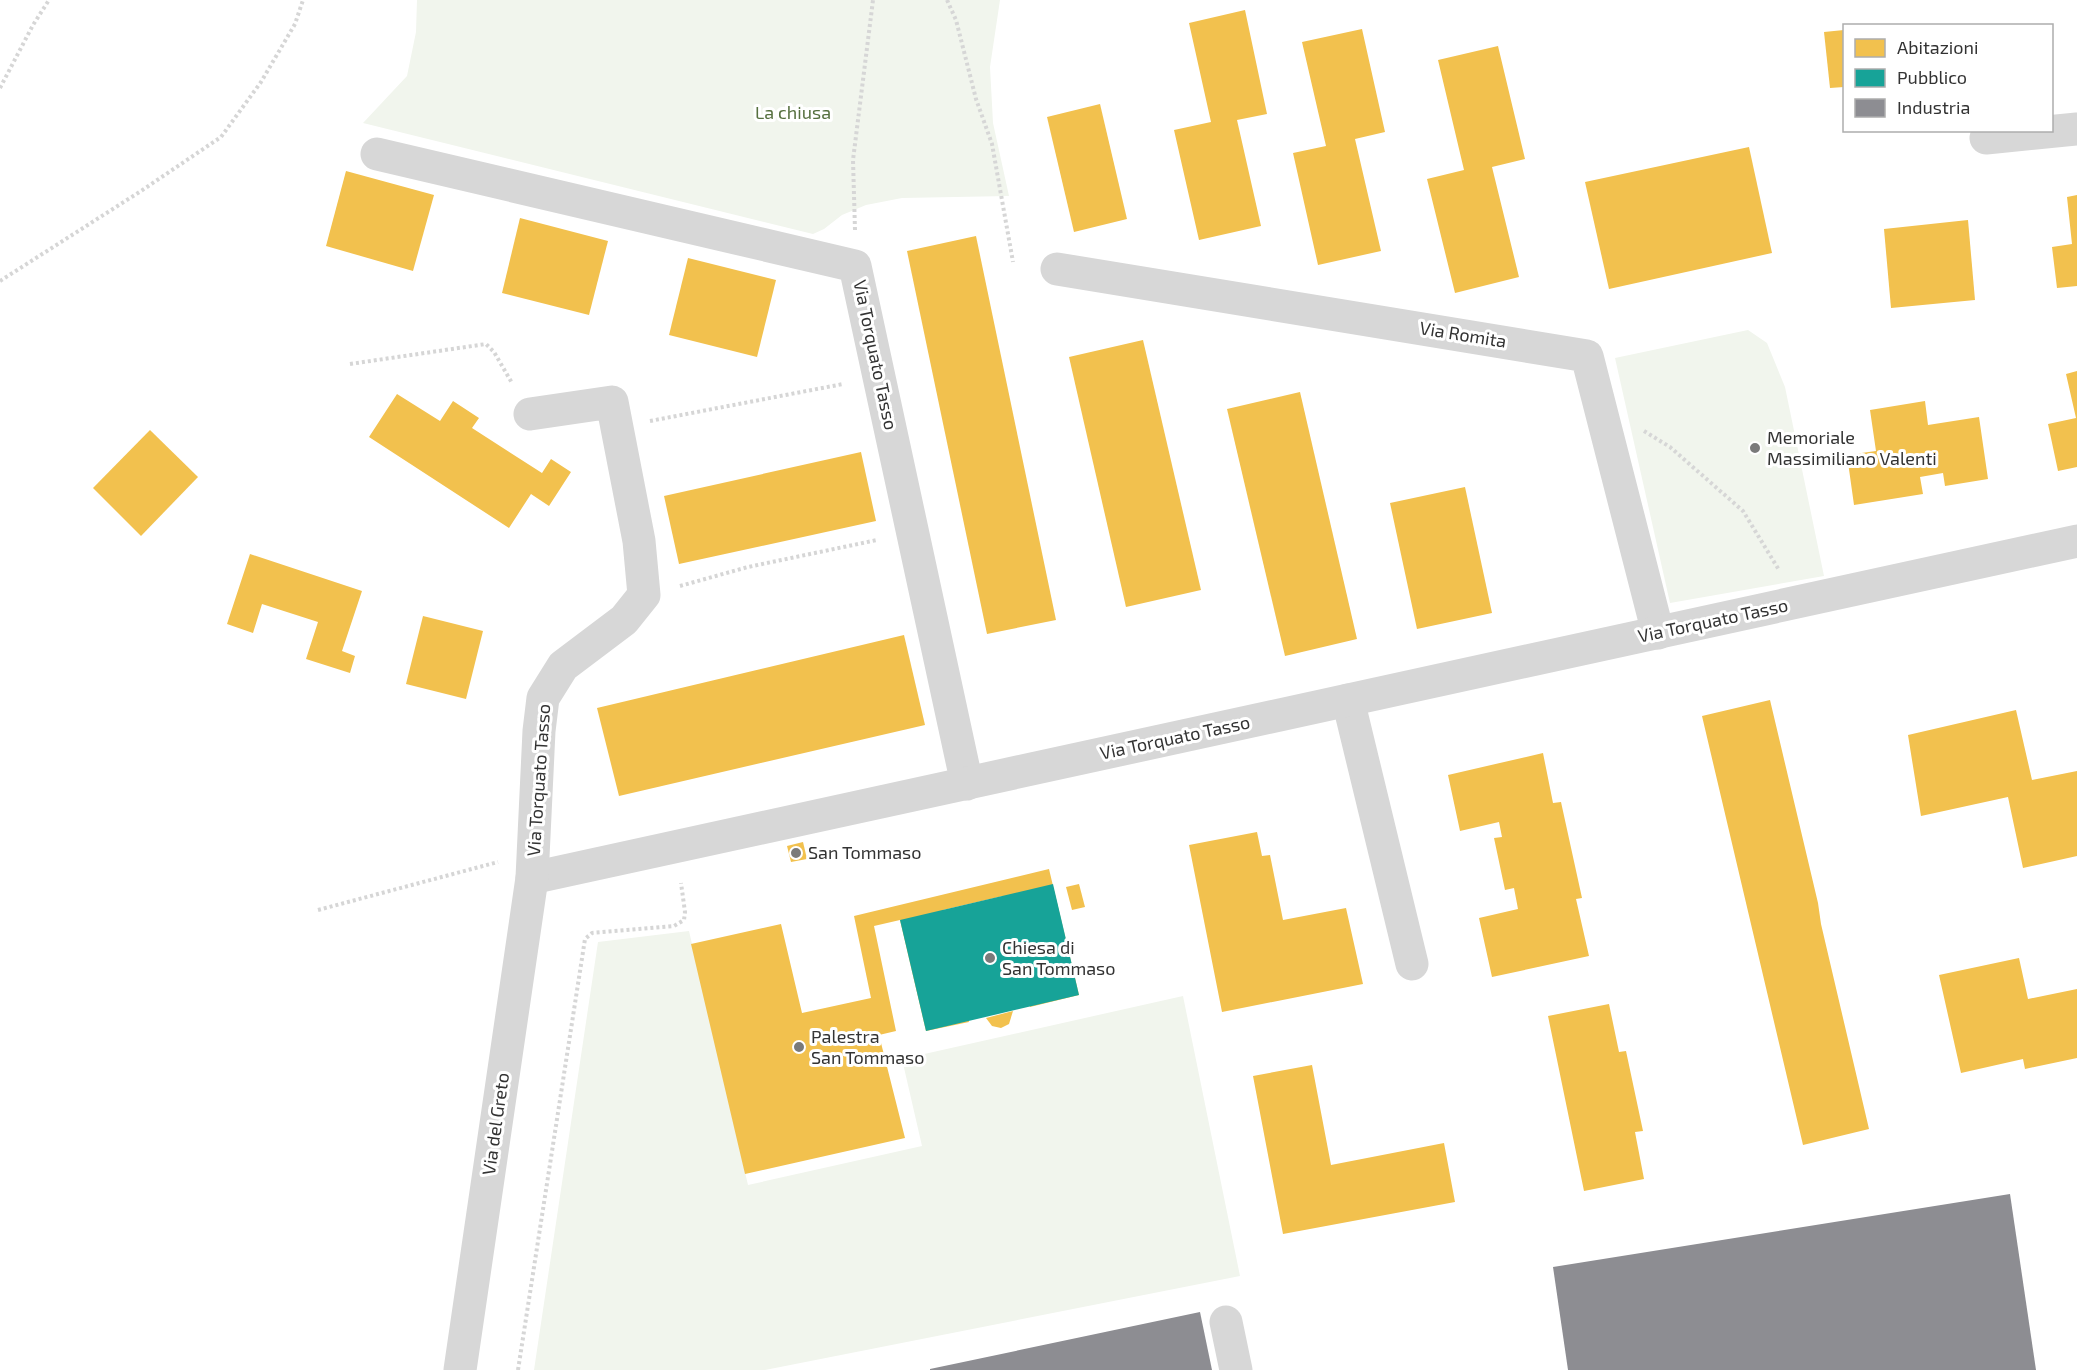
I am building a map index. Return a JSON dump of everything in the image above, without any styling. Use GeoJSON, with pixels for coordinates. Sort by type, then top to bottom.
{"type":"FeatureCollection","features":[{"type":"Feature","properties":{"kind":"street"},"geometry":{"type":"LineString","coordinates":[[2053,131],[2077,129]]}},
{"type":"Feature","properties":{"kind":"street"},"geometry":{"type":"LineString","coordinates":[[1986,138],[2047,132]]}},
{"type":"Feature","properties":{"kind":"street","name":"Via Torquato Tasso"},"geometry":{"type":"LineString","coordinates":[[377,154],[855,266],[967,784]]}},
{"type":"Feature","properties":{"kind":"street","name":"Via Romita"},"geometry":{"type":"LineString","coordinates":[[1057,269],[1587,356],[1658,633]]}},
{"type":"Feature","properties":{"kind":"street","name":"Via Torquato Tasso"},"geometry":{"type":"LineString","coordinates":[[530,414],[612,402],[639,541],[644,595],[624,620],[563,666],[543,698],[539,731],[533,865],[967,784],[2077,541]]}},
{"type":"Feature","properties":{"kind":"street"},"geometry":{"type":"LineString","coordinates":[[1348,700],[1413,964]]}},
{"type":"Feature","properties":{"kind":"street","name":"Via del Greto"},"geometry":{"type":"LineString","coordinates":[[460,1370],[533,865]]}},
{"type":"Feature","properties":{"kind":"street"},"geometry":{"type":"LineString","coordinates":[[1226,1322],[1236,1370]]}},
{"type":"Feature","properties":{"kind":"path"},"geometry":{"type":"LineString","coordinates":[[0,88],[33,25],[49,0]]}},
{"type":"Feature","properties":{"kind":"path"},"geometry":{"type":"LineString","coordinates":[[0,281],[141,191],[221,136],[261,82],[295,24],[303,0]]}},
{"type":"Feature","properties":{"kind":"path"},"geometry":{"type":"LineString","coordinates":[[855,266],[854,160],[873,0]]}},
{"type":"Feature","properties":{"kind":"path"},"geometry":{"type":"LineString","coordinates":[[947,0],[956,20],[976,99],[992,144],[1013,262]]}},
{"type":"Feature","properties":{"kind":"path"},"geometry":{"type":"LineString","coordinates":[[350,364],[486,344],[494,352],[530,414]]}},
{"type":"Feature","properties":{"kind":"path"},"geometry":{"type":"LineString","coordinates":[[617,428],[879,377]]}},
{"type":"Feature","properties":{"kind":"path"},"geometry":{"type":"LineString","coordinates":[[1599,404],[1670,447],[1743,511],[1797,602]]}},
{"type":"Feature","properties":{"kind":"path"},"geometry":{"type":"LineString","coordinates":[[678,586],[748,567],[913,533]]}},
{"type":"Feature","properties":{"kind":"path"},"geometry":{"type":"LineString","coordinates":[[318,910],[533,865]]}},
{"type":"Feature","properties":{"kind":"path"},"geometry":{"type":"LineString","coordinates":[[518,1370],[585,939],[592,933],[674,926],[684,920],[686,912],[680,879]]}},
{"type":"Feature","properties":{"kind":"green space","name":"La chiusa"},"geometry":{"type":"Polygon","coordinates":[[[417,0],[1000,0],[990,67],[993,123],[1009,196],[902,198],[866,205],[842,215],[824,229],[813,234],[363,123],[407,76],[416,32],[417,0]]]}},
{"type":"Feature","properties":{"kind":"green space"},"geometry":{"type":"Polygon","coordinates":[[[1748,330],[1767,343],[1785,387],[1824,576],[1670,603],[1615,358],[1748,330]]]}},
{"type":"Feature","properties":{"kind":"green space"},"geometry":{"type":"Polygon","coordinates":[[[689,931],[748,1185],[922,1146],[902,1059],[1183,996],[1240,1276],[765,1370],[534,1370],[598,942],[689,931]]]}},
{"type":"Feature","properties":{"kind":"building: Abitazioni"},"geometry":{"type":"Polygon","coordinates":[[[1245,10],[1267,114],[1237,120],[1261,226],[1199,240],[1174,130],[1211,122],[1189,23],[1245,10]]]}},
{"type":"Feature","properties":{"kind":"building: Abitazioni"},"geometry":{"type":"Polygon","coordinates":[[[1362,29],[1385,132],[1355,139],[1381,251],[1318,265],[1293,153],[1326,146],[1302,42],[1362,29]]]}},
{"type":"Feature","properties":{"kind":"building: Abitazioni"},"geometry":{"type":"Polygon","coordinates":[[[1843,30],[1843,87],[1830,88],[1824,32],[1843,30]]]}},
{"type":"Feature","properties":{"kind":"building: Abitazioni"},"geometry":{"type":"Polygon","coordinates":[[[1498,46],[1525,159],[1492,167],[1519,277],[1455,293],[1427,179],[1464,170],[1438,60],[1498,46]]]}},
{"type":"Feature","properties":{"kind":"building: Abitazioni"},"geometry":{"type":"Polygon","coordinates":[[[1100,104],[1127,219],[1074,232],[1047,117],[1100,104]]]}},
{"type":"Feature","properties":{"kind":"building: Abitazioni"},"geometry":{"type":"Polygon","coordinates":[[[1749,147],[1772,253],[1609,289],[1585,182],[1749,147]]]}},
{"type":"Feature","properties":{"kind":"building: Abitazioni"},"geometry":{"type":"Polygon","coordinates":[[[346,171],[434,195],[413,271],[326,246],[346,171]]]}},
{"type":"Feature","properties":{"kind":"building: Abitazioni"},"geometry":{"type":"Polygon","coordinates":[[[2077,195],[2077,286],[2057,288],[2052,247],[2072,244],[2067,197],[2077,195]]]}},
{"type":"Feature","properties":{"kind":"building: Abitazioni"},"geometry":{"type":"Polygon","coordinates":[[[520,218],[608,241],[589,315],[502,293],[520,218]]]}},
{"type":"Feature","properties":{"kind":"building: Abitazioni"},"geometry":{"type":"Polygon","coordinates":[[[1968,220],[1975,300],[1891,308],[1884,229],[1968,220]]]}},
{"type":"Feature","properties":{"kind":"building: Abitazioni"},"geometry":{"type":"Polygon","coordinates":[[[976,236],[1056,620],[987,634],[907,251],[976,236]]]}},
{"type":"Feature","properties":{"kind":"building: Abitazioni"},"geometry":{"type":"Polygon","coordinates":[[[688,258],[776,280],[757,357],[669,335],[688,258]]]}},
{"type":"Feature","properties":{"kind":"building: Abitazioni"},"geometry":{"type":"Polygon","coordinates":[[[1143,340],[1201,590],[1126,607],[1069,357],[1143,340]]]}},
{"type":"Feature","properties":{"kind":"building: Abitazioni"},"geometry":{"type":"Polygon","coordinates":[[[2077,371],[2077,467],[2058,471],[2048,424],[2076,418],[2066,374],[2077,371]]]}},
{"type":"Feature","properties":{"kind":"building: Abitazioni"},"geometry":{"type":"Polygon","coordinates":[[[1300,392],[1357,639],[1285,656],[1227,409],[1300,392]]]}},
{"type":"Feature","properties":{"kind":"building: Abitazioni"},"geometry":{"type":"Polygon","coordinates":[[[397,394],[440,421],[453,401],[479,418],[472,428],[542,473],[551,459],[571,472],[549,506],[531,494],[509,528],[369,437],[397,394]]]}},
{"type":"Feature","properties":{"kind":"building: Abitazioni"},"geometry":{"type":"Polygon","coordinates":[[[1925,401],[1928,425],[1979,417],[1988,479],[1945,486],[1943,473],[1920,477],[1923,494],[1854,505],[1847,455],[1876,451],[1870,410],[1925,401]]]}},
{"type":"Feature","properties":{"kind":"building: Abitazioni"},"geometry":{"type":"Polygon","coordinates":[[[150,430],[198,477],[141,536],[93,488],[150,430]]]}},
{"type":"Feature","properties":{"kind":"building: Abitazioni"},"geometry":{"type":"Polygon","coordinates":[[[861,452],[876,521],[679,564],[664,496],[861,452]]]}},
{"type":"Feature","properties":{"kind":"building: Abitazioni"},"geometry":{"type":"Polygon","coordinates":[[[1465,487],[1492,613],[1417,629],[1390,503],[1465,487]]]}},
{"type":"Feature","properties":{"kind":"building: Abitazioni"},"geometry":{"type":"Polygon","coordinates":[[[250,554],[362,591],[342,651],[355,656],[350,673],[306,659],[318,622],[262,604],[253,633],[227,624],[250,554]]]}},
{"type":"Feature","properties":{"kind":"building: Abitazioni"},"geometry":{"type":"Polygon","coordinates":[[[423,616],[483,631],[466,699],[406,684],[423,616]]]}},
{"type":"Feature","properties":{"kind":"building: Abitazioni"},"geometry":{"type":"Polygon","coordinates":[[[904,635],[925,725],[619,796],[597,708],[904,635]]]}},
{"type":"Feature","properties":{"kind":"building: Abitazioni"},"geometry":{"type":"Polygon","coordinates":[[[1770,700],[1869,1129],[1803,1145],[1702,716],[1770,700]]]}},
{"type":"Feature","properties":{"kind":"building: Abitazioni"},"geometry":{"type":"Polygon","coordinates":[[[2016,710],[2032,780],[2077,771],[2077,856],[2023,868],[2008,797],[1921,816],[1908,735],[2016,710]]]}},
{"type":"Feature","properties":{"kind":"building: Abitazioni"},"geometry":{"type":"Polygon","coordinates":[[[1543,753],[1553,803],[1561,802],[1582,898],[1576,899],[1589,956],[1492,977],[1479,918],[1518,909],[1514,888],[1505,890],[1494,838],[1502,837],[1499,822],[1460,831],[1448,775],[1543,753]]]}},
{"type":"Feature","properties":{"kind":"building: Abitazioni"},"geometry":{"type":"Polygon","coordinates":[[[1257,832],[1262,856],[1270,855],[1283,920],[1346,908],[1363,984],[1222,1012],[1189,845],[1257,832]]]}},
{"type":"Feature","properties":{"kind":"building: Abitazioni"},"geometry":{"type":"Polygon","coordinates":[[[803,842],[807,859],[791,862],[787,846],[803,842]]]}},
{"type":"Feature","properties":{"kind":"building: Abitazioni","name":"Palestra San Tommaso"},"geometry":{"type":"Polygon","coordinates":[[[1049,869],[1079,995],[1030,1007],[1003,896],[943,910],[969,1022],[926,1031],[900,920],[874,926],[896,1031],[879,1035],[905,1138],[745,1174],[691,944],[781,924],[802,1013],[871,998],[854,916],[1049,869]]]}},
{"type":"Feature","properties":{"kind":"building: Abitazioni"},"geometry":{"type":"Polygon","coordinates":[[[1079,884],[1085,907],[1072,910],[1066,887],[1079,884]]]}},
{"type":"Feature","properties":{"kind":"building: Abitazioni"},"geometry":{"type":"Polygon","coordinates":[[[2019,958],[2028,999],[2077,989],[2077,1058],[2025,1069],[2023,1059],[1961,1073],[1939,975],[2019,958]]]}},
{"type":"Feature","properties":{"kind":"building: Abitazioni"},"geometry":{"type":"Polygon","coordinates":[[[1609,1004],[1619,1052],[1626,1051],[1643,1131],[1635,1132],[1644,1179],[1584,1191],[1548,1016],[1609,1004]]]}},
{"type":"Feature","properties":{"kind":"building: Abitazioni"},"geometry":{"type":"Polygon","coordinates":[[[1013,1011],[1009,1024],[1001,1028],[992,1026],[986,1018],[1013,1011]]]}},
{"type":"Feature","properties":{"kind":"building: Abitazioni"},"geometry":{"type":"Polygon","coordinates":[[[1312,1065],[1331,1165],[1444,1143],[1455,1202],[1283,1234],[1253,1076],[1312,1065]]]}},
{"type":"Feature","properties":{"kind":"building: Pubblico","name":"Chiesa di San Tommaso"},"geometry":{"type":"Polygon","coordinates":[[[1053,884],[1079,995],[926,1031],[900,920],[1053,884]]]}},
{"type":"Feature","properties":{"kind":"building: Industria"},"geometry":{"type":"Polygon","coordinates":[[[2010,1194],[2036,1370],[1568,1370],[1553,1267],[2010,1194]]]}},
{"type":"Feature","properties":{"kind":"building: Industria"},"geometry":{"type":"Polygon","coordinates":[[[1200,1312],[1212,1370],[930,1370],[930,1369],[1200,1312]]]}},
{"type":"Feature","properties":{"kind":"place","name":"Memoriale Massimiliano Valenti"},"geometry":{"type":"Point","coordinates":[1755,448]}},
{"type":"Feature","properties":{"kind":"place","name":"San Tommaso"},"geometry":{"type":"Point","coordinates":[796,853]}},
{"type":"Feature","properties":{"kind":"place","name":"Chiesa di San Tommaso"},"geometry":{"type":"Point","coordinates":[990,958]}},
{"type":"Feature","properties":{"kind":"place","name":"Palestra San Tommaso"},"geometry":{"type":"Point","coordinates":[799,1047]}}]}
